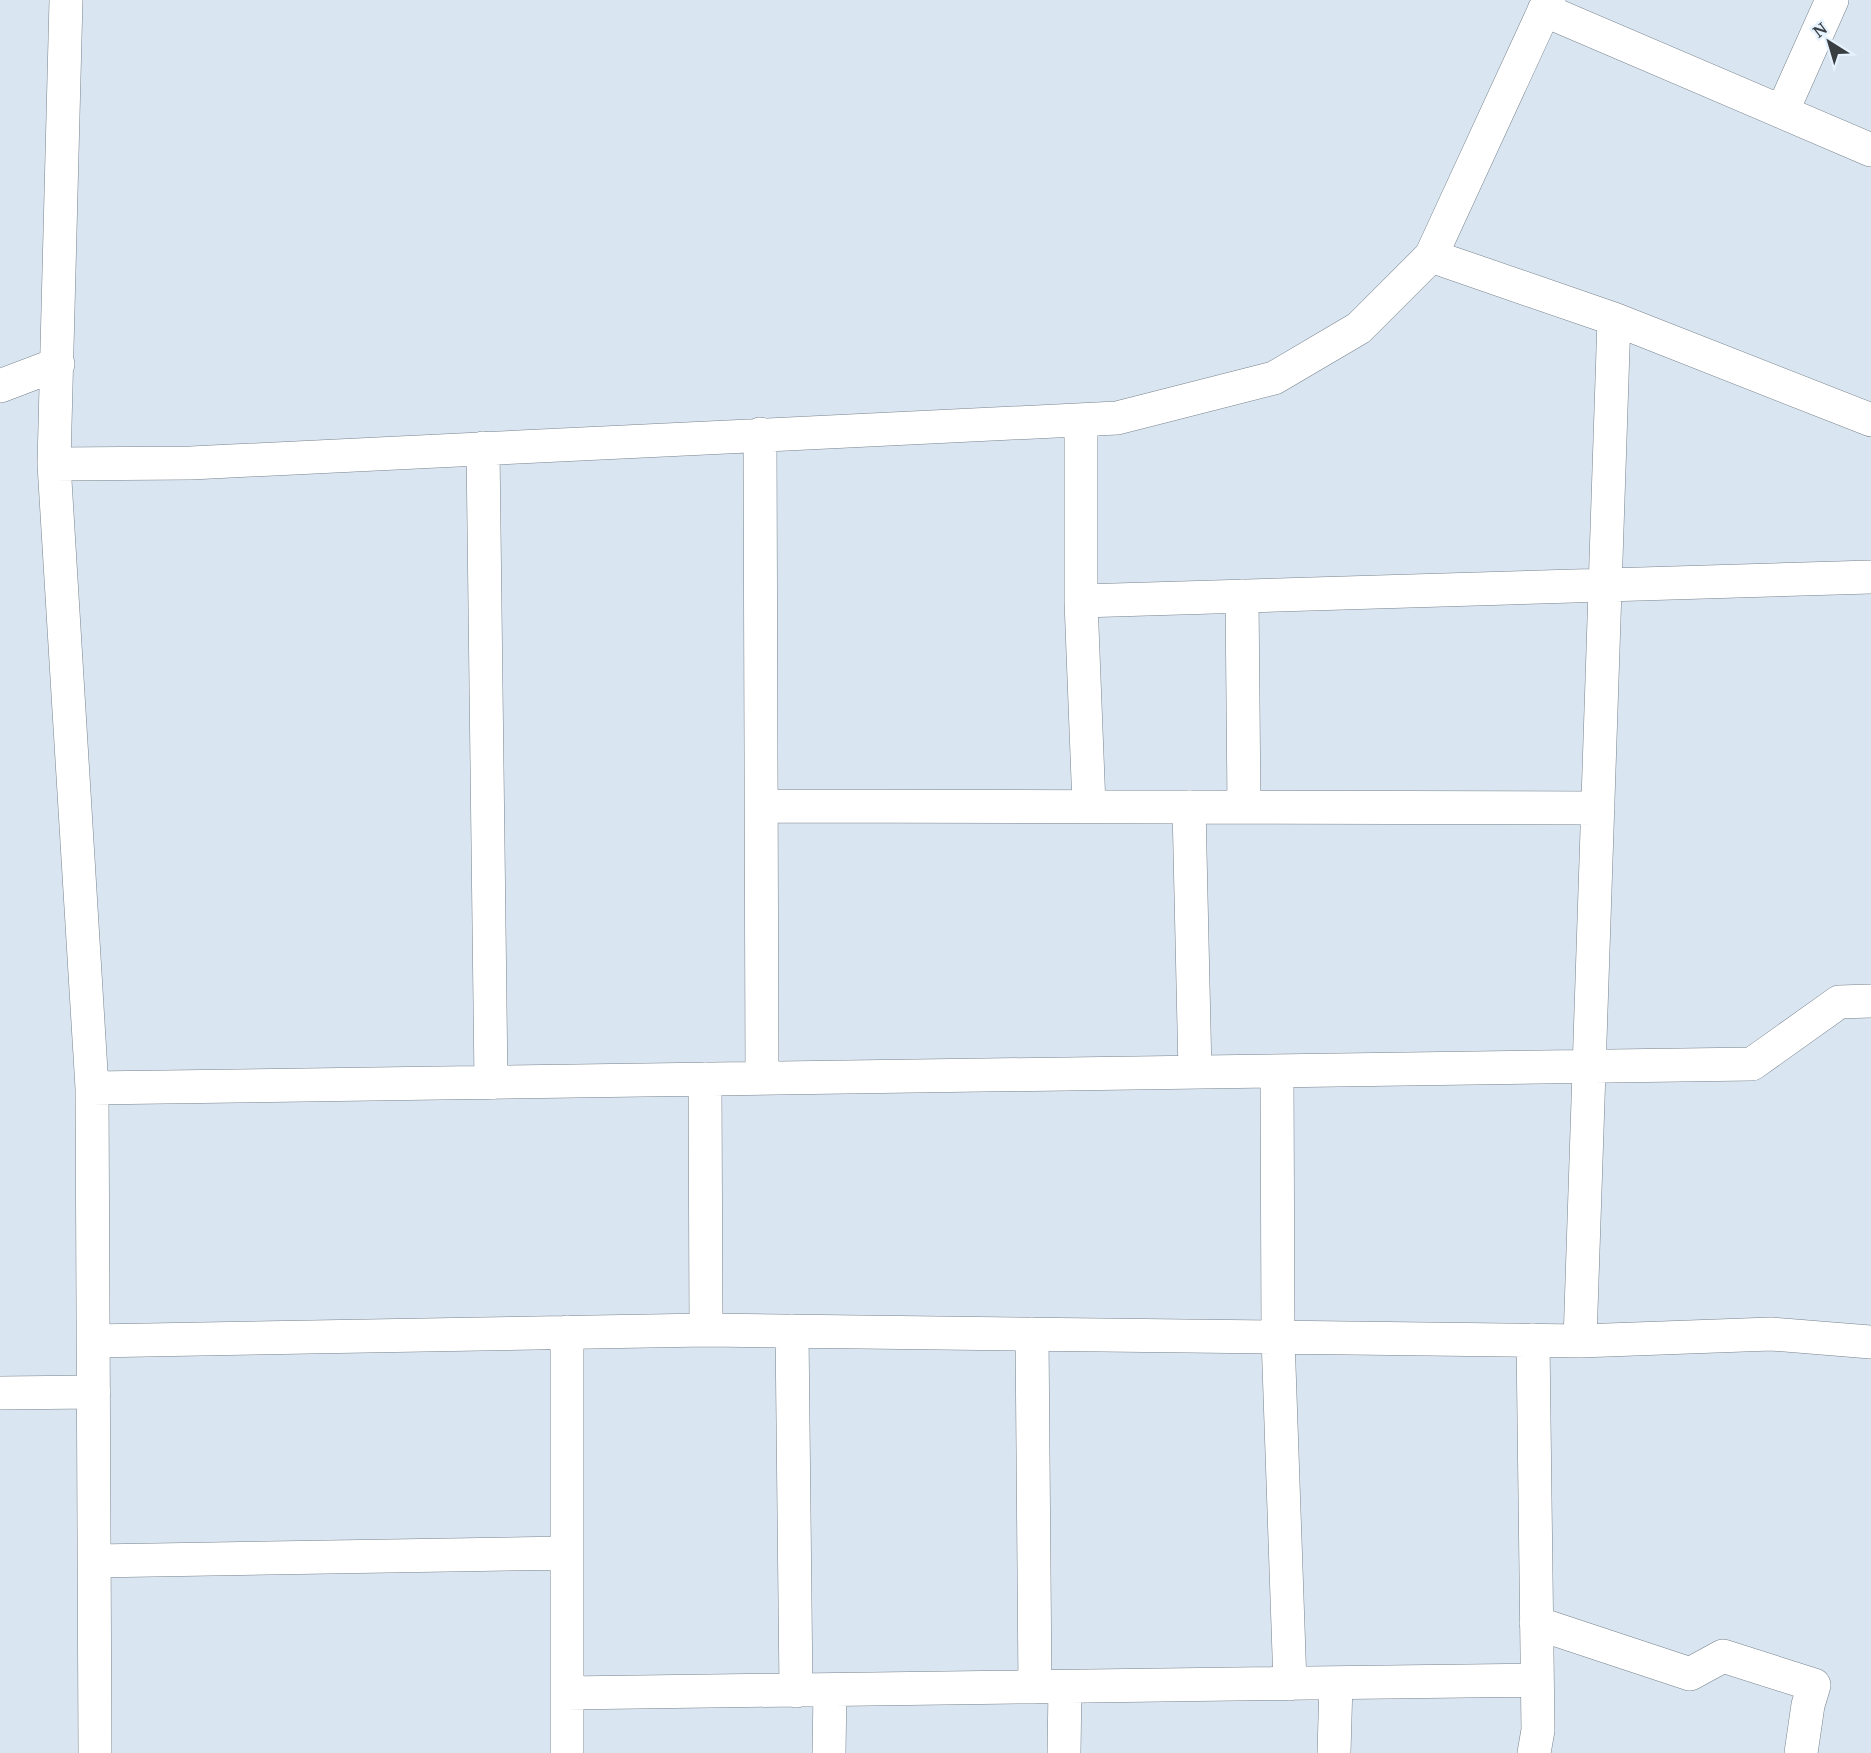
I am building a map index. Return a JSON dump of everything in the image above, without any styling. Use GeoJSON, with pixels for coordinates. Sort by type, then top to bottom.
{"type":"FeatureCollection","features":[{"type":"Feature","properties":{"kind":"street"},"geometry":{"type":"LineString","coordinates":[[66,0],[54,464],[92,1088],[95,1753]]}},
{"type":"Feature","properties":{"kind":"street"},"geometry":{"type":"LineString","coordinates":[[1782,112],[1832,0]]}},
{"type":"Feature","properties":{"kind":"street"},"geometry":{"type":"LineString","coordinates":[[54,464],[191,462],[1117,418],[1274,378],[1359,328],[1431,256],[1546,5],[1871,150]]}},
{"type":"Feature","properties":{"kind":"street"},"geometry":{"type":"LineString","coordinates":[[1431,256],[1868,410]]}},
{"type":"Feature","properties":{"kind":"street"},"geometry":{"type":"LineString","coordinates":[[1580,1341],[1614,319]]}},
{"type":"Feature","properties":{"kind":"street"},"geometry":{"type":"LineString","coordinates":[[0,386],[58,364]]}},
{"type":"Feature","properties":{"kind":"street"},"geometry":{"type":"LineString","coordinates":[[1081,420],[1081,601],[1089,806]]}},
{"type":"Feature","properties":{"kind":"street"},"geometry":{"type":"LineString","coordinates":[[760,434],[762,1078]]}},
{"type":"Feature","properties":{"kind":"street"},"geometry":{"type":"LineString","coordinates":[[483,448],[491,1083]]}},
{"type":"Feature","properties":{"kind":"street"},"geometry":{"type":"LineString","coordinates":[[1081,601],[1871,576]]}},
{"type":"Feature","properties":{"kind":"street"},"geometry":{"type":"LineString","coordinates":[[1242,596],[1244,807]]}},
{"type":"Feature","properties":{"kind":"street"},"geometry":{"type":"LineString","coordinates":[[762,806],[1598,808]]}},
{"type":"Feature","properties":{"kind":"street"},"geometry":{"type":"LineString","coordinates":[[1189,807],[1195,1072]]}},
{"type":"Feature","properties":{"kind":"street"},"geometry":{"type":"LineString","coordinates":[[92,1088],[1752,1064],[1839,1002],[1871,1001]]}},
{"type":"Feature","properties":{"kind":"street"},"geometry":{"type":"LineString","coordinates":[[1277,1071],[1278,1337],[1290,1684]]}},
{"type":"Feature","properties":{"kind":"street"},"geometry":{"type":"LineString","coordinates":[[705,1079],[706,1330]]}},
{"type":"Feature","properties":{"kind":"street"},"geometry":{"type":"LineString","coordinates":[[93,1341],[792,1330],[1580,1341],[1771,1334],[1871,1342]]}},
{"type":"Feature","properties":{"kind":"street"},"geometry":{"type":"LineString","coordinates":[[792,1330],[796,1690]]}},
{"type":"Feature","properties":{"kind":"street"},"geometry":{"type":"LineString","coordinates":[[567,1332],[567,1753]]}},
{"type":"Feature","properties":{"kind":"street"},"geometry":{"type":"LineString","coordinates":[[1032,1334],[1050,1687],[1064,1753]]}},
{"type":"Feature","properties":{"kind":"street"},"geometry":{"type":"LineString","coordinates":[[1533,1340],[1538,1680],[1538,1730],[1534,1753]]}},
{"type":"Feature","properties":{"kind":"street"},"geometry":{"type":"LineString","coordinates":[[0,1393],[93,1392]]}},
{"type":"Feature","properties":{"kind":"street"},"geometry":{"type":"LineString","coordinates":[[95,1561],[567,1553]]}},
{"type":"Feature","properties":{"kind":"street"},"geometry":{"type":"LineString","coordinates":[[1536,1623],[1690,1674],[1723,1656],[1814,1685],[1808,1705],[1801,1753]]}},
{"type":"Feature","properties":{"kind":"street"},"geometry":{"type":"LineString","coordinates":[[567,1693],[1538,1680]]}},
{"type":"Feature","properties":{"kind":"street"},"geometry":{"type":"LineString","coordinates":[[1334,1753],[1336,1683]]}},
{"type":"Feature","properties":{"kind":"street"},"geometry":{"type":"LineString","coordinates":[[829,1753],[830,1690]]}}]}
